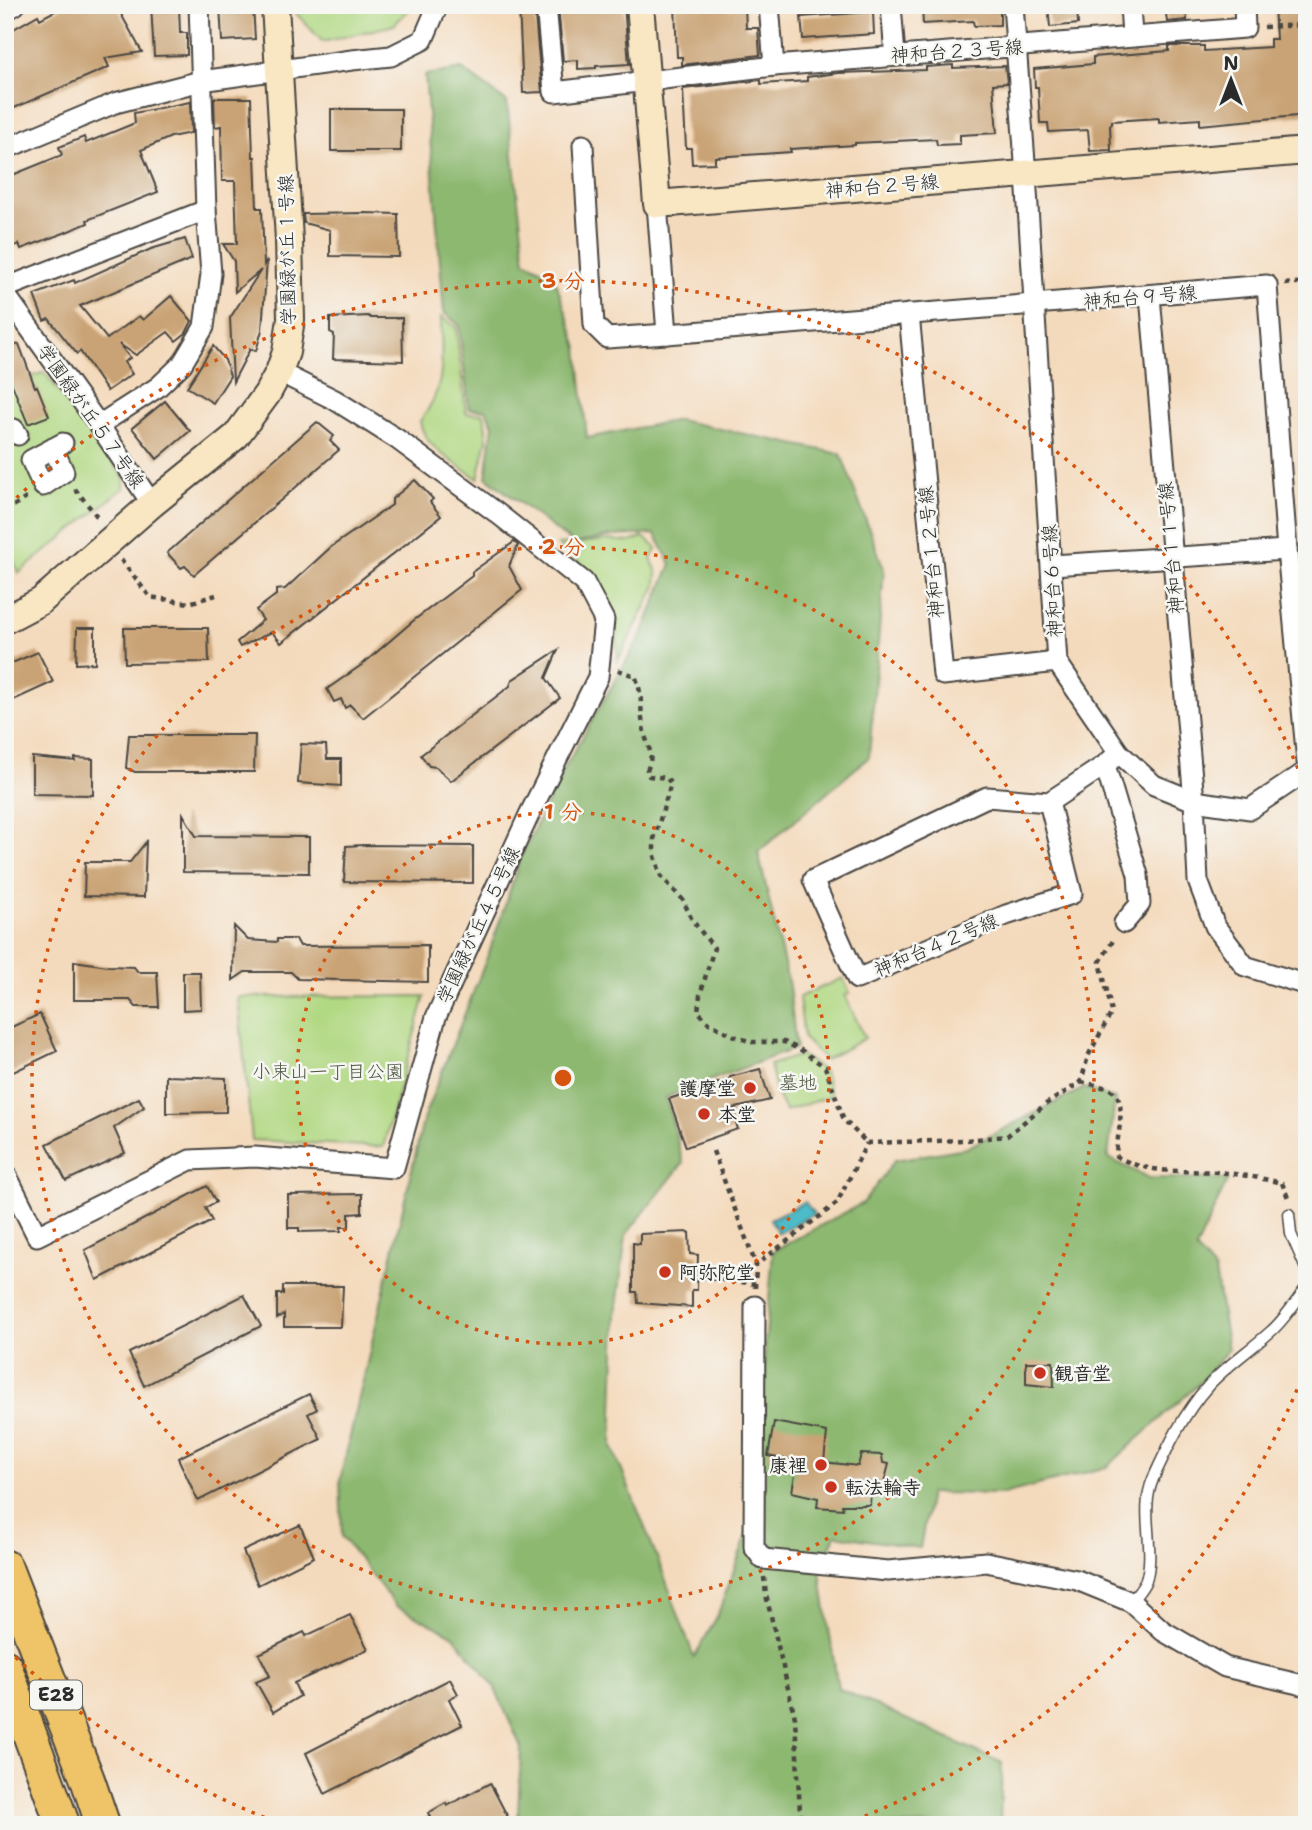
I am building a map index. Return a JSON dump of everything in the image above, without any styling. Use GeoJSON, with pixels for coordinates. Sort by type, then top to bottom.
{"type":"FeatureCollection","features":[{"type":"Feature","properties":{"kind":"highway","name":"E28"},"geometry":{"type":"LineString","coordinates":[[5,1567],[103,1825]]}},
{"type":"Feature","properties":{"kind":"highway","name":"E28"},"geometry":{"type":"LineString","coordinates":[[5,1667],[63,1825]]}},
{"type":"Feature","properties":{"kind":"street"},"geometry":{"type":"LineString","coordinates":[[5,11],[15,5]]}},
{"type":"Feature","properties":{"kind":"street"},"geometry":{"type":"LineString","coordinates":[[99,425],[158,387],[182,364],[204,327],[211,274],[206,210],[199,5]]}},
{"type":"Feature","properties":{"kind":"street","name":"学園緑が丘１号線"},"geometry":{"type":"LineString","coordinates":[[5,620],[41,601],[152,504],[236,436],[267,394],[279,372],[286,352],[291,319],[281,71],[275,5]]}},
{"type":"Feature","properties":{"kind":"street"},"geometry":{"type":"LineString","coordinates":[[5,149],[115,103],[201,81],[391,56],[424,40],[438,5]]}},
{"type":"Feature","properties":{"kind":"street","name":"神和台２３号線"},"geometry":{"type":"LineString","coordinates":[[546,5],[554,92],[774,66],[1245,28]]}},
{"type":"Feature","properties":{"kind":"street"},"geometry":{"type":"LineString","coordinates":[[640,5],[667,334]]}},
{"type":"Feature","properties":{"kind":"street"},"geometry":{"type":"LineString","coordinates":[[769,5],[774,66]]}},
{"type":"Feature","properties":{"kind":"street"},"geometry":{"type":"LineString","coordinates":[[891,5],[895,56]]}},
{"type":"Feature","properties":{"kind":"street","name":"神和台６号線"},"geometry":{"type":"LineString","coordinates":[[1013,5],[1057,662],[1112,759],[1154,785],[1194,801],[1250,809],[1307,771]]}},
{"type":"Feature","properties":{"kind":"street"},"geometry":{"type":"LineString","coordinates":[[1130,5],[1132,36]]}},
{"type":"Feature","properties":{"kind":"street"},"geometry":{"type":"LineString","coordinates":[[1244,5],[1245,28]]}},
{"type":"Feature","properties":{"kind":"street","name":"神和台９号線"},"geometry":{"type":"LineString","coordinates":[[583,145],[594,325],[607,338],[1034,306],[1267,285],[1287,550],[1307,762]]}},
{"type":"Feature","properties":{"kind":"street","name":"神和台２号線"},"geometry":{"type":"LineString","coordinates":[[657,204],[1307,151]]}},
{"type":"Feature","properties":{"kind":"street"},"geometry":{"type":"LineString","coordinates":[[5,288],[206,210]]}},
{"type":"Feature","properties":{"kind":"street","name":"学園緑が丘５７号線"},"geometry":{"type":"LineString","coordinates":[[5,294],[152,504]]}},
{"type":"Feature","properties":{"kind":"street","name":"神和台１１号線"},"geometry":{"type":"LineString","coordinates":[[1150,296],[1194,801],[1198,881],[1215,926],[1245,966],[1307,985]]}},
{"type":"Feature","properties":{"kind":"street","name":"神和台１２号線"},"geometry":{"type":"LineString","coordinates":[[909,314],[943,675],[1057,662]]}},
{"type":"Feature","properties":{"kind":"street","name":"学園緑が丘４５号線"},"geometry":{"type":"LineString","coordinates":[[5,1172],[37,1236],[190,1160],[256,1157],[394,1168],[436,1017],[523,827],[598,677],[604,620],[584,582],[397,439],[335,400],[279,372]]}},
{"type":"Feature","properties":{"kind":"street"},"geometry":{"type":"LineString","coordinates":[[58,445],[66,475],[39,489],[29,457],[58,445]]}},
{"type":"Feature","properties":{"kind":"street"},"geometry":{"type":"LineString","coordinates":[[1052,565],[1287,550]]}},
{"type":"Feature","properties":{"kind":"street"},"geometry":{"type":"LineString","coordinates":[[1049,802],[1112,759],[1138,875],[1140,904],[1124,923]]}},
{"type":"Feature","properties":{"kind":"street","name":"神和台４２号線"},"geometry":{"type":"LineString","coordinates":[[987,797],[1049,802],[1072,894],[1006,915],[857,979],[813,880],[987,797]]}},
{"type":"Feature","properties":{"kind":"street"},"geometry":{"type":"LineString","coordinates":[[755,1306],[754,1547],[762,1559],[888,1571],[986,1562],[1077,1580],[1131,1602],[1163,1631],[1225,1667],[1307,1686]]}},
{"type":"Feature","properties":{"kind":"lane"},"geometry":{"type":"LineString","coordinates":[[1289,1214],[1291,1234],[1307,1271]]}},
{"type":"Feature","properties":{"kind":"lane"},"geometry":{"type":"LineString","coordinates":[[1131,1602],[1145,1582],[1148,1568],[1147,1500],[1168,1447],[1187,1414],[1208,1386],[1271,1332],[1307,1287]]}},
{"type":"Feature","properties":{"kind":"path"},"geometry":{"type":"LineString","coordinates":[[1245,28],[1307,25]]}},
{"type":"Feature","properties":{"kind":"path"},"geometry":{"type":"LineString","coordinates":[[5,511],[39,489]]}},
{"type":"Feature","properties":{"kind":"path"},"geometry":{"type":"LineString","coordinates":[[107,543],[150,597],[189,603],[216,594]]}},
{"type":"Feature","properties":{"kind":"path"},"geometry":{"type":"LineString","coordinates":[[635,676],[641,689],[643,729],[650,746],[651,762],[647,770],[649,776],[667,778],[671,784],[656,829],[654,853],[661,876],[683,900],[692,920],[714,948],[699,995],[698,1012],[709,1023],[734,1036],[752,1042],[784,1042],[802,1050],[825,1067],[844,1120],[867,1143],[1007,1136],[1046,1104],[1081,1082],[1088,1056],[1112,1012],[1100,962],[1124,923]]}},
{"type":"Feature","properties":{"kind":"path"},"geometry":{"type":"LineString","coordinates":[[1081,1082],[1114,1092],[1120,1100],[1116,1156],[1129,1163],[1160,1171],[1241,1175],[1282,1184],[1289,1196],[1289,1214]]}},
{"type":"Feature","properties":{"kind":"path"},"geometry":{"type":"LineString","coordinates":[[755,1265],[837,1203],[867,1143]]}},
{"type":"Feature","properties":{"kind":"path"},"geometry":{"type":"LineString","coordinates":[[713,1151],[755,1265],[755,1306]]}},
{"type":"Feature","properties":{"kind":"path"},"geometry":{"type":"LineString","coordinates":[[701,1277],[755,1284]]}},
{"type":"Feature","properties":{"kind":"path"},"geometry":{"type":"LineString","coordinates":[[766,1595],[795,1718],[803,1825]]}},
{"type":"Feature","properties":{"kind":"green space"},"geometry":{"type":"Polygon","coordinates":[[[293,5],[413,5],[394,25],[323,42],[293,10],[293,5]]]}},
{"type":"Feature","properties":{"kind":"green space"},"geometry":{"type":"Polygon","coordinates":[[[462,69],[507,102],[525,261],[554,276],[578,348],[587,438],[678,420],[841,454],[884,569],[869,757],[758,852],[789,986],[796,1048],[666,1097],[683,1163],[626,1235],[616,1315],[612,1446],[694,1657],[716,1619],[750,1527],[773,1251],[863,1203],[895,1160],[966,1148],[1084,1088],[1115,1099],[1108,1158],[1149,1178],[1228,1179],[1196,1249],[1215,1271],[1228,1350],[1202,1381],[1107,1467],[1003,1494],[930,1493],[920,1548],[835,1535],[820,1571],[838,1688],[1002,1763],[1000,1825],[544,1825],[518,1814],[521,1747],[494,1686],[453,1635],[396,1606],[342,1537],[340,1480],[424,1117],[490,950],[521,857],[559,778],[643,632],[671,564],[655,534],[611,536],[574,544],[486,477],[493,425],[486,410],[469,409],[459,325],[444,313],[425,75],[462,69]]]}},
{"type":"Feature","properties":{"kind":"green space"},"geometry":{"type":"Polygon","coordinates":[[[441,317],[456,327],[466,413],[484,414],[487,439],[478,479],[435,448],[423,431],[420,421],[439,384],[442,359],[441,317]]]}},
{"type":"Feature","properties":{"kind":"green space"},"geometry":{"type":"Polygon","coordinates":[[[44,372],[124,478],[124,488],[19,573],[5,542],[5,388],[44,372]]]}},
{"type":"Feature","properties":{"kind":"green space"},"geometry":{"type":"Polygon","coordinates":[[[643,537],[657,548],[651,559],[657,572],[656,586],[618,660],[614,622],[605,594],[587,570],[558,545],[609,540],[630,542],[643,537]]]}},
{"type":"Feature","properties":{"kind":"green space"},"geometry":{"type":"Polygon","coordinates":[[[843,978],[850,993],[845,996],[865,1038],[825,1060],[804,1039],[799,997],[843,978]]]}},
{"type":"Feature","properties":{"kind":"green space","name":"小束山一丁目公園"},"geometry":{"type":"Polygon","coordinates":[[[425,996],[383,1147],[252,1140],[238,997],[425,996]]]}},
{"type":"Feature","properties":{"kind":"green space","name":"墓地"},"geometry":{"type":"Polygon","coordinates":[[[801,1055],[824,1071],[831,1096],[785,1111],[777,1094],[770,1065],[801,1055]]]}},
{"type":"Feature","properties":{"kind":"water"},"geometry":{"type":"Polygon","coordinates":[[[805,1202],[814,1214],[778,1233],[770,1219],[805,1202]]]}},
{"type":"Feature","properties":{"kind":"building"},"geometry":{"type":"Polygon","coordinates":[[[66,5],[116,5],[142,52],[105,58],[109,67],[5,112],[5,34],[38,15],[40,19],[66,5]]]}},
{"type":"Feature","properties":{"kind":"building"},"geometry":{"type":"Polygon","coordinates":[[[151,5],[179,5],[180,33],[187,33],[187,55],[154,56],[151,5]]]}},
{"type":"Feature","properties":{"kind":"building"},"geometry":{"type":"Polygon","coordinates":[[[220,5],[253,5],[255,39],[222,41],[220,5]]]}},
{"type":"Feature","properties":{"kind":"building"},"geometry":{"type":"Polygon","coordinates":[[[519,5],[534,5],[542,92],[523,93],[519,5]]]}},
{"type":"Feature","properties":{"kind":"building"},"geometry":{"type":"Polygon","coordinates":[[[558,5],[624,5],[629,64],[578,69],[578,60],[563,61],[558,5]]]}},
{"type":"Feature","properties":{"kind":"building"},"geometry":{"type":"Polygon","coordinates":[[[675,5],[745,5],[746,28],[758,28],[760,55],[682,65],[682,57],[677,57],[675,5]]]}},
{"type":"Feature","properties":{"kind":"building"},"geometry":{"type":"Polygon","coordinates":[[[1000,5],[1000,25],[974,26],[973,21],[923,24],[922,7],[1000,5]]]}},
{"type":"Feature","properties":{"kind":"building"},"geometry":{"type":"Polygon","coordinates":[[[1048,5],[1077,5],[1078,24],[1050,27],[1048,5]]]}},
{"type":"Feature","properties":{"kind":"building"},"geometry":{"type":"Polygon","coordinates":[[[1165,5],[1186,5],[1187,20],[1167,22],[1165,5]]]}},
{"type":"Feature","properties":{"kind":"building"},"geometry":{"type":"Polygon","coordinates":[[[1274,5],[1307,5],[1307,115],[1200,125],[1200,119],[1112,121],[1111,150],[1090,151],[1088,130],[1049,132],[1048,123],[1040,123],[1034,69],[1093,64],[1093,57],[1169,51],[1169,46],[1204,46],[1204,51],[1270,47],[1270,39],[1276,39],[1274,5]]]}},
{"type":"Feature","properties":{"kind":"building"},"geometry":{"type":"Polygon","coordinates":[[[873,12],[874,34],[803,39],[801,17],[873,12]]]}},
{"type":"Feature","properties":{"kind":"building"},"geometry":{"type":"Polygon","coordinates":[[[953,65],[953,68],[1005,66],[1007,83],[993,84],[997,133],[960,135],[960,144],[937,145],[936,139],[855,143],[790,149],[791,152],[715,157],[715,163],[692,164],[691,148],[686,148],[683,89],[761,80],[761,84],[807,81],[807,77],[839,73],[926,70],[926,67],[953,65]]]}},
{"type":"Feature","properties":{"kind":"building"},"geometry":{"type":"Polygon","coordinates":[[[214,98],[251,98],[253,157],[257,208],[262,208],[264,265],[267,260],[262,330],[256,351],[250,349],[233,382],[230,318],[261,270],[235,292],[234,261],[223,244],[237,244],[235,181],[222,181],[221,126],[215,127],[214,98]]]}},
{"type":"Feature","properties":{"kind":"building"},"geometry":{"type":"Polygon","coordinates":[[[190,102],[191,133],[171,137],[141,150],[158,192],[87,220],[88,223],[64,233],[21,249],[19,244],[5,250],[5,178],[62,155],[59,147],[84,137],[86,143],[135,123],[134,113],[190,102]]]}},
{"type":"Feature","properties":{"kind":"building"},"geometry":{"type":"Polygon","coordinates":[[[331,109],[401,109],[401,151],[331,151],[331,109]]]}},
{"type":"Feature","properties":{"kind":"building"},"geometry":{"type":"Polygon","coordinates":[[[303,214],[398,214],[399,257],[330,256],[330,230],[304,223],[303,214]]]}},
{"type":"Feature","properties":{"kind":"building"},"geometry":{"type":"Polygon","coordinates":[[[185,239],[192,259],[80,306],[107,339],[139,316],[143,320],[171,296],[192,321],[186,333],[176,341],[168,332],[136,355],[119,344],[130,358],[124,362],[132,374],[107,391],[80,351],[77,354],[49,319],[44,321],[34,295],[74,280],[75,283],[151,249],[185,239]]]}},
{"type":"Feature","properties":{"kind":"building"},"geometry":{"type":"Polygon","coordinates":[[[330,318],[402,318],[403,361],[333,359],[334,334],[330,332],[330,318]]]}},
{"type":"Feature","properties":{"kind":"building"},"geometry":{"type":"Polygon","coordinates":[[[19,344],[49,416],[28,424],[5,367],[5,349],[19,344]]]}},
{"type":"Feature","properties":{"kind":"building"},"geometry":{"type":"Polygon","coordinates":[[[213,346],[225,360],[230,376],[213,403],[187,387],[213,346]]]}},
{"type":"Feature","properties":{"kind":"building"},"geometry":{"type":"Polygon","coordinates":[[[165,401],[190,431],[157,459],[132,428],[165,401]]]}},
{"type":"Feature","properties":{"kind":"building"},"geometry":{"type":"Polygon","coordinates":[[[317,422],[334,436],[330,441],[339,450],[194,575],[185,566],[181,568],[167,553],[317,422]]]}},
{"type":"Feature","properties":{"kind":"building"},"geometry":{"type":"Polygon","coordinates":[[[415,480],[433,499],[430,502],[441,516],[281,643],[272,632],[240,647],[237,642],[263,620],[256,610],[276,595],[276,590],[285,589],[331,547],[392,505],[392,499],[415,480]]]}},
{"type":"Feature","properties":{"kind":"building"},"geometry":{"type":"Polygon","coordinates":[[[514,542],[518,545],[509,566],[522,590],[363,718],[350,705],[345,708],[341,699],[334,702],[327,689],[363,664],[472,576],[472,572],[514,542]]]}},
{"type":"Feature","properties":{"kind":"building"},"geometry":{"type":"Polygon","coordinates":[[[77,628],[95,628],[95,663],[76,664],[77,628]]]}},
{"type":"Feature","properties":{"kind":"building"},"geometry":{"type":"Polygon","coordinates":[[[124,628],[208,628],[209,662],[125,663],[124,628]]]}},
{"type":"Feature","properties":{"kind":"building"},"geometry":{"type":"Polygon","coordinates":[[[558,650],[546,678],[560,698],[451,781],[436,767],[429,766],[421,755],[510,686],[512,680],[558,650]]]}},
{"type":"Feature","properties":{"kind":"building"},"geometry":{"type":"Polygon","coordinates":[[[38,652],[53,682],[5,704],[5,666],[38,652]]]}},
{"type":"Feature","properties":{"kind":"building"},"geometry":{"type":"Polygon","coordinates":[[[129,735],[255,735],[254,772],[135,772],[126,768],[129,735]]]}},
{"type":"Feature","properties":{"kind":"building"},"geometry":{"type":"Polygon","coordinates":[[[301,744],[326,745],[327,759],[341,759],[341,786],[298,783],[301,744]]]}},
{"type":"Feature","properties":{"kind":"building"},"geometry":{"type":"Polygon","coordinates":[[[32,757],[75,761],[75,758],[93,759],[93,795],[32,794],[32,757]]]}},
{"type":"Feature","properties":{"kind":"building"},"geometry":{"type":"Polygon","coordinates":[[[183,814],[196,836],[309,837],[309,873],[183,872],[183,814]]]}},
{"type":"Feature","properties":{"kind":"building"},"geometry":{"type":"Polygon","coordinates":[[[146,842],[144,897],[84,896],[85,862],[130,862],[146,842]]]}},
{"type":"Feature","properties":{"kind":"building"},"geometry":{"type":"Polygon","coordinates":[[[346,846],[473,846],[473,883],[344,882],[346,846]]]}},
{"type":"Feature","properties":{"kind":"building"},"geometry":{"type":"Polygon","coordinates":[[[234,926],[248,940],[277,942],[277,939],[296,939],[300,946],[428,945],[428,982],[298,979],[291,972],[245,972],[233,980],[234,926]]]}},
{"type":"Feature","properties":{"kind":"building"},"geometry":{"type":"Polygon","coordinates":[[[74,961],[134,967],[138,972],[157,972],[159,1007],[136,1007],[130,1000],[74,1000],[74,961]]]}},
{"type":"Feature","properties":{"kind":"building"},"geometry":{"type":"Polygon","coordinates":[[[183,972],[200,972],[201,1009],[183,1010],[183,972]]]}},
{"type":"Feature","properties":{"kind":"building"},"geometry":{"type":"Polygon","coordinates":[[[40,1014],[57,1051],[5,1076],[5,1040],[11,1038],[7,1029],[40,1014]]]}},
{"type":"Feature","properties":{"kind":"building","name":"本堂"},"geometry":{"type":"Polygon","coordinates":[[[760,1069],[770,1100],[731,1109],[738,1129],[686,1147],[669,1099],[760,1069]]]}},
{"type":"Feature","properties":{"kind":"building"},"geometry":{"type":"Polygon","coordinates":[[[166,1076],[226,1078],[226,1112],[166,1113],[166,1076]]]}},
{"type":"Feature","properties":{"kind":"building"},"geometry":{"type":"Polygon","coordinates":[[[139,1098],[144,1107],[114,1128],[125,1153],[66,1181],[47,1144],[139,1098]]]}},
{"type":"Feature","properties":{"kind":"building"},"geometry":{"type":"Polygon","coordinates":[[[207,1186],[216,1202],[205,1208],[212,1221],[97,1280],[85,1250],[207,1186]]]}},
{"type":"Feature","properties":{"kind":"building"},"geometry":{"type":"Polygon","coordinates":[[[362,1194],[362,1213],[349,1214],[349,1227],[341,1227],[341,1231],[299,1232],[299,1228],[288,1228],[288,1195],[362,1194]]]}},
{"type":"Feature","properties":{"kind":"building","name":"阿弥陀堂"},"geometry":{"type":"Polygon","coordinates":[[[689,1232],[690,1254],[698,1255],[697,1290],[692,1290],[692,1307],[638,1303],[637,1292],[633,1292],[633,1243],[640,1244],[640,1234],[689,1232]]]}},
{"type":"Feature","properties":{"kind":"building"},"geometry":{"type":"Polygon","coordinates":[[[283,1286],[343,1286],[341,1327],[284,1327],[284,1314],[277,1318],[277,1294],[283,1294],[283,1286]]]}},
{"type":"Feature","properties":{"kind":"building"},"geometry":{"type":"Polygon","coordinates":[[[244,1295],[261,1326],[144,1386],[129,1353],[244,1295]]]}},
{"type":"Feature","properties":{"kind":"building","name":"観音堂"},"geometry":{"type":"Polygon","coordinates":[[[1026,1362],[1053,1362],[1054,1387],[1026,1384],[1026,1362]]]}},
{"type":"Feature","properties":{"kind":"building"},"geometry":{"type":"Polygon","coordinates":[[[309,1394],[317,1409],[308,1414],[321,1439],[198,1501],[178,1458],[309,1394]]]}},
{"type":"Feature","properties":{"kind":"building","name":"康裡"},"geometry":{"type":"Polygon","coordinates":[[[774,1422],[827,1432],[824,1462],[858,1466],[861,1454],[882,1455],[883,1463],[889,1464],[882,1491],[871,1488],[870,1505],[842,1505],[843,1509],[817,1507],[818,1498],[792,1492],[797,1462],[768,1456],[774,1422]]]}},
{"type":"Feature","properties":{"kind":"building"},"geometry":{"type":"Polygon","coordinates":[[[300,1525],[314,1557],[258,1585],[243,1551],[300,1525]]]}},
{"type":"Feature","properties":{"kind":"building"},"geometry":{"type":"Polygon","coordinates":[[[350,1615],[368,1649],[294,1683],[300,1696],[273,1712],[256,1682],[270,1676],[259,1654],[304,1632],[306,1636],[350,1615]]]}},
{"type":"Feature","properties":{"kind":"building"},"geometry":{"type":"Polygon","coordinates":[[[450,1679],[458,1694],[449,1699],[462,1725],[325,1794],[306,1753],[450,1679]]]}},
{"type":"Feature","properties":{"kind":"building"},"geometry":{"type":"Polygon","coordinates":[[[490,1783],[512,1825],[413,1825],[446,1803],[447,1806],[490,1783]]]}},
{"type":"Feature","properties":{"kind":"place","name":"護摩堂"},"geometry":{"type":"Point","coordinates":[750,1088]}},
{"type":"Feature","properties":{"kind":"place","name":"本堂"},"geometry":{"type":"Point","coordinates":[704,1114]}},
{"type":"Feature","properties":{"kind":"place","name":"阿弥陀堂"},"geometry":{"type":"Point","coordinates":[665,1272]}},
{"type":"Feature","properties":{"kind":"place","name":"観音堂"},"geometry":{"type":"Point","coordinates":[1040,1373]}},
{"type":"Feature","properties":{"kind":"place","name":"康裡"},"geometry":{"type":"Point","coordinates":[821,1465]}},
{"type":"Feature","properties":{"kind":"place","name":"転法輪寺"},"geometry":{"type":"Point","coordinates":[831,1487]}}]}
